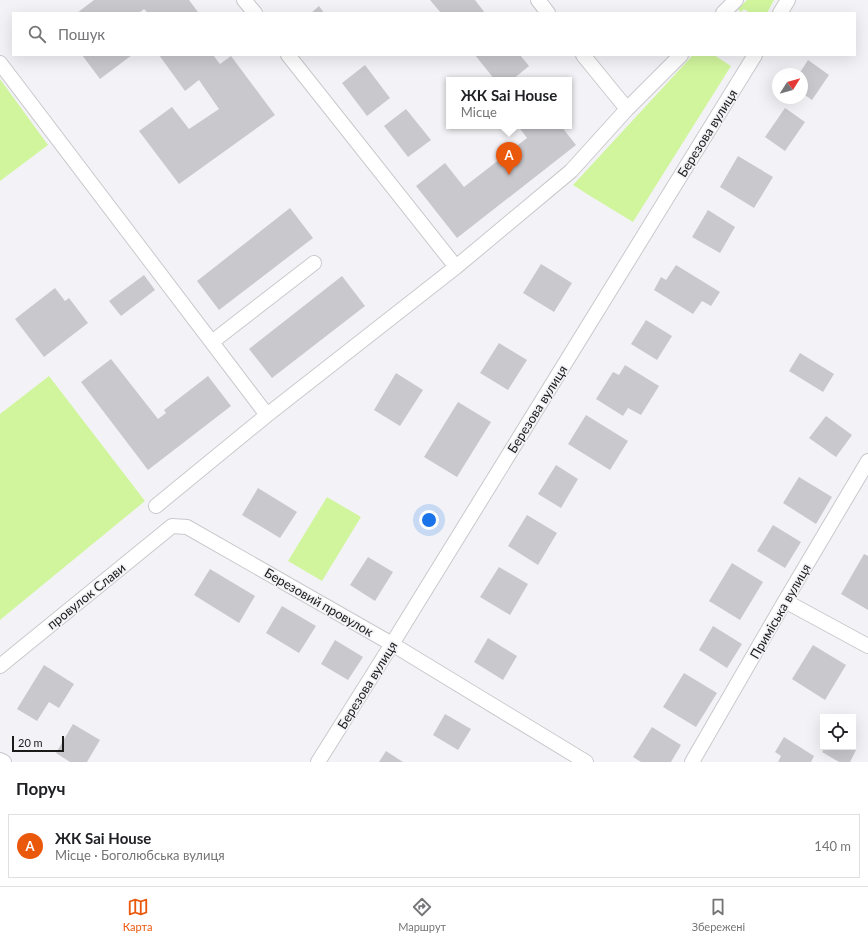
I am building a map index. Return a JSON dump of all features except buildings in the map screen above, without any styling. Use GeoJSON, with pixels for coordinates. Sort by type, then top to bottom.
{"type":"FeatureCollection","features":[{"type":"Feature","properties":{"kind":"street"},"geometry":{"type":"LineString","coordinates":[[244,0],[254,12]]}},
{"type":"Feature","properties":{"kind":"street"},"geometry":{"type":"LineString","coordinates":[[538,0],[547,12]]}},
{"type":"Feature","properties":{"kind":"street"},"geometry":{"type":"LineString","coordinates":[[724,12],[736,0]]}},
{"type":"Feature","properties":{"kind":"street"},"geometry":{"type":"LineString","coordinates":[[781,12],[788,0]]}},
{"type":"Feature","properties":{"kind":"street"},"geometry":{"type":"LineString","coordinates":[[289,56],[456,267]]}},
{"type":"Feature","properties":{"kind":"street"},"geometry":{"type":"LineString","coordinates":[[584,56],[626,109]]}},
{"type":"Feature","properties":{"kind":"street"},"geometry":{"type":"LineString","coordinates":[[156,506],[267,415],[456,267],[571,172],[626,109],[680,56]]}},
{"type":"Feature","properties":{"kind":"street","name":"Березова вулиця"},"geometry":{"type":"LineString","coordinates":[[318,762],[754,56]]}},
{"type":"Feature","properties":{"kind":"street"},"geometry":{"type":"LineString","coordinates":[[0,63],[267,415]]}},
{"type":"Feature","properties":{"kind":"street"},"geometry":{"type":"LineString","coordinates":[[212,342],[314,263]]}},
{"type":"Feature","properties":{"kind":"street","name":"Приміська вулиця"},"geometry":{"type":"LineString","coordinates":[[692,762],[868,461]]}},
{"type":"Feature","properties":{"kind":"street","name":"Березовий провулок"},"geometry":{"type":"LineString","coordinates":[[172,526],[187,527],[392,644],[586,762]]}},
{"type":"Feature","properties":{"kind":"street","name":"провулок Слави"},"geometry":{"type":"LineString","coordinates":[[0,666],[172,526]]}},
{"type":"Feature","properties":{"kind":"street"},"geometry":{"type":"LineString","coordinates":[[785,601],[868,646]]}},
{"type":"Feature","properties":{"kind":"street"},"geometry":{"type":"LineString","coordinates":[[0,760],[4,762]]}},
{"type":"Feature","properties":{"kind":"green space"},"geometry":{"type":"Polygon","coordinates":[[[747,0],[774,0],[768,12],[748,12],[744,9],[741,12],[738,9],[747,0]]]}},
{"type":"Feature","properties":{"kind":"green space"},"geometry":{"type":"Polygon","coordinates":[[[692,56],[716,56],[731,66],[633,222],[573,185],[692,56]]]}},
{"type":"Feature","properties":{"kind":"green space"},"geometry":{"type":"Polygon","coordinates":[[[0,79],[48,145],[0,181],[0,79]]]}},
{"type":"Feature","properties":{"kind":"green space"},"geometry":{"type":"Polygon","coordinates":[[[49,376],[145,501],[0,620],[0,414],[49,376]]]}},
{"type":"Feature","properties":{"kind":"green space"},"geometry":{"type":"Polygon","coordinates":[[[327,497],[361,517],[322,581],[288,561],[327,497]]]}},
{"type":"Feature","properties":{"kind":"place","name":"ЖК Sai House"},"geometry":{"type":"Point","coordinates":[509,175]}}]}
